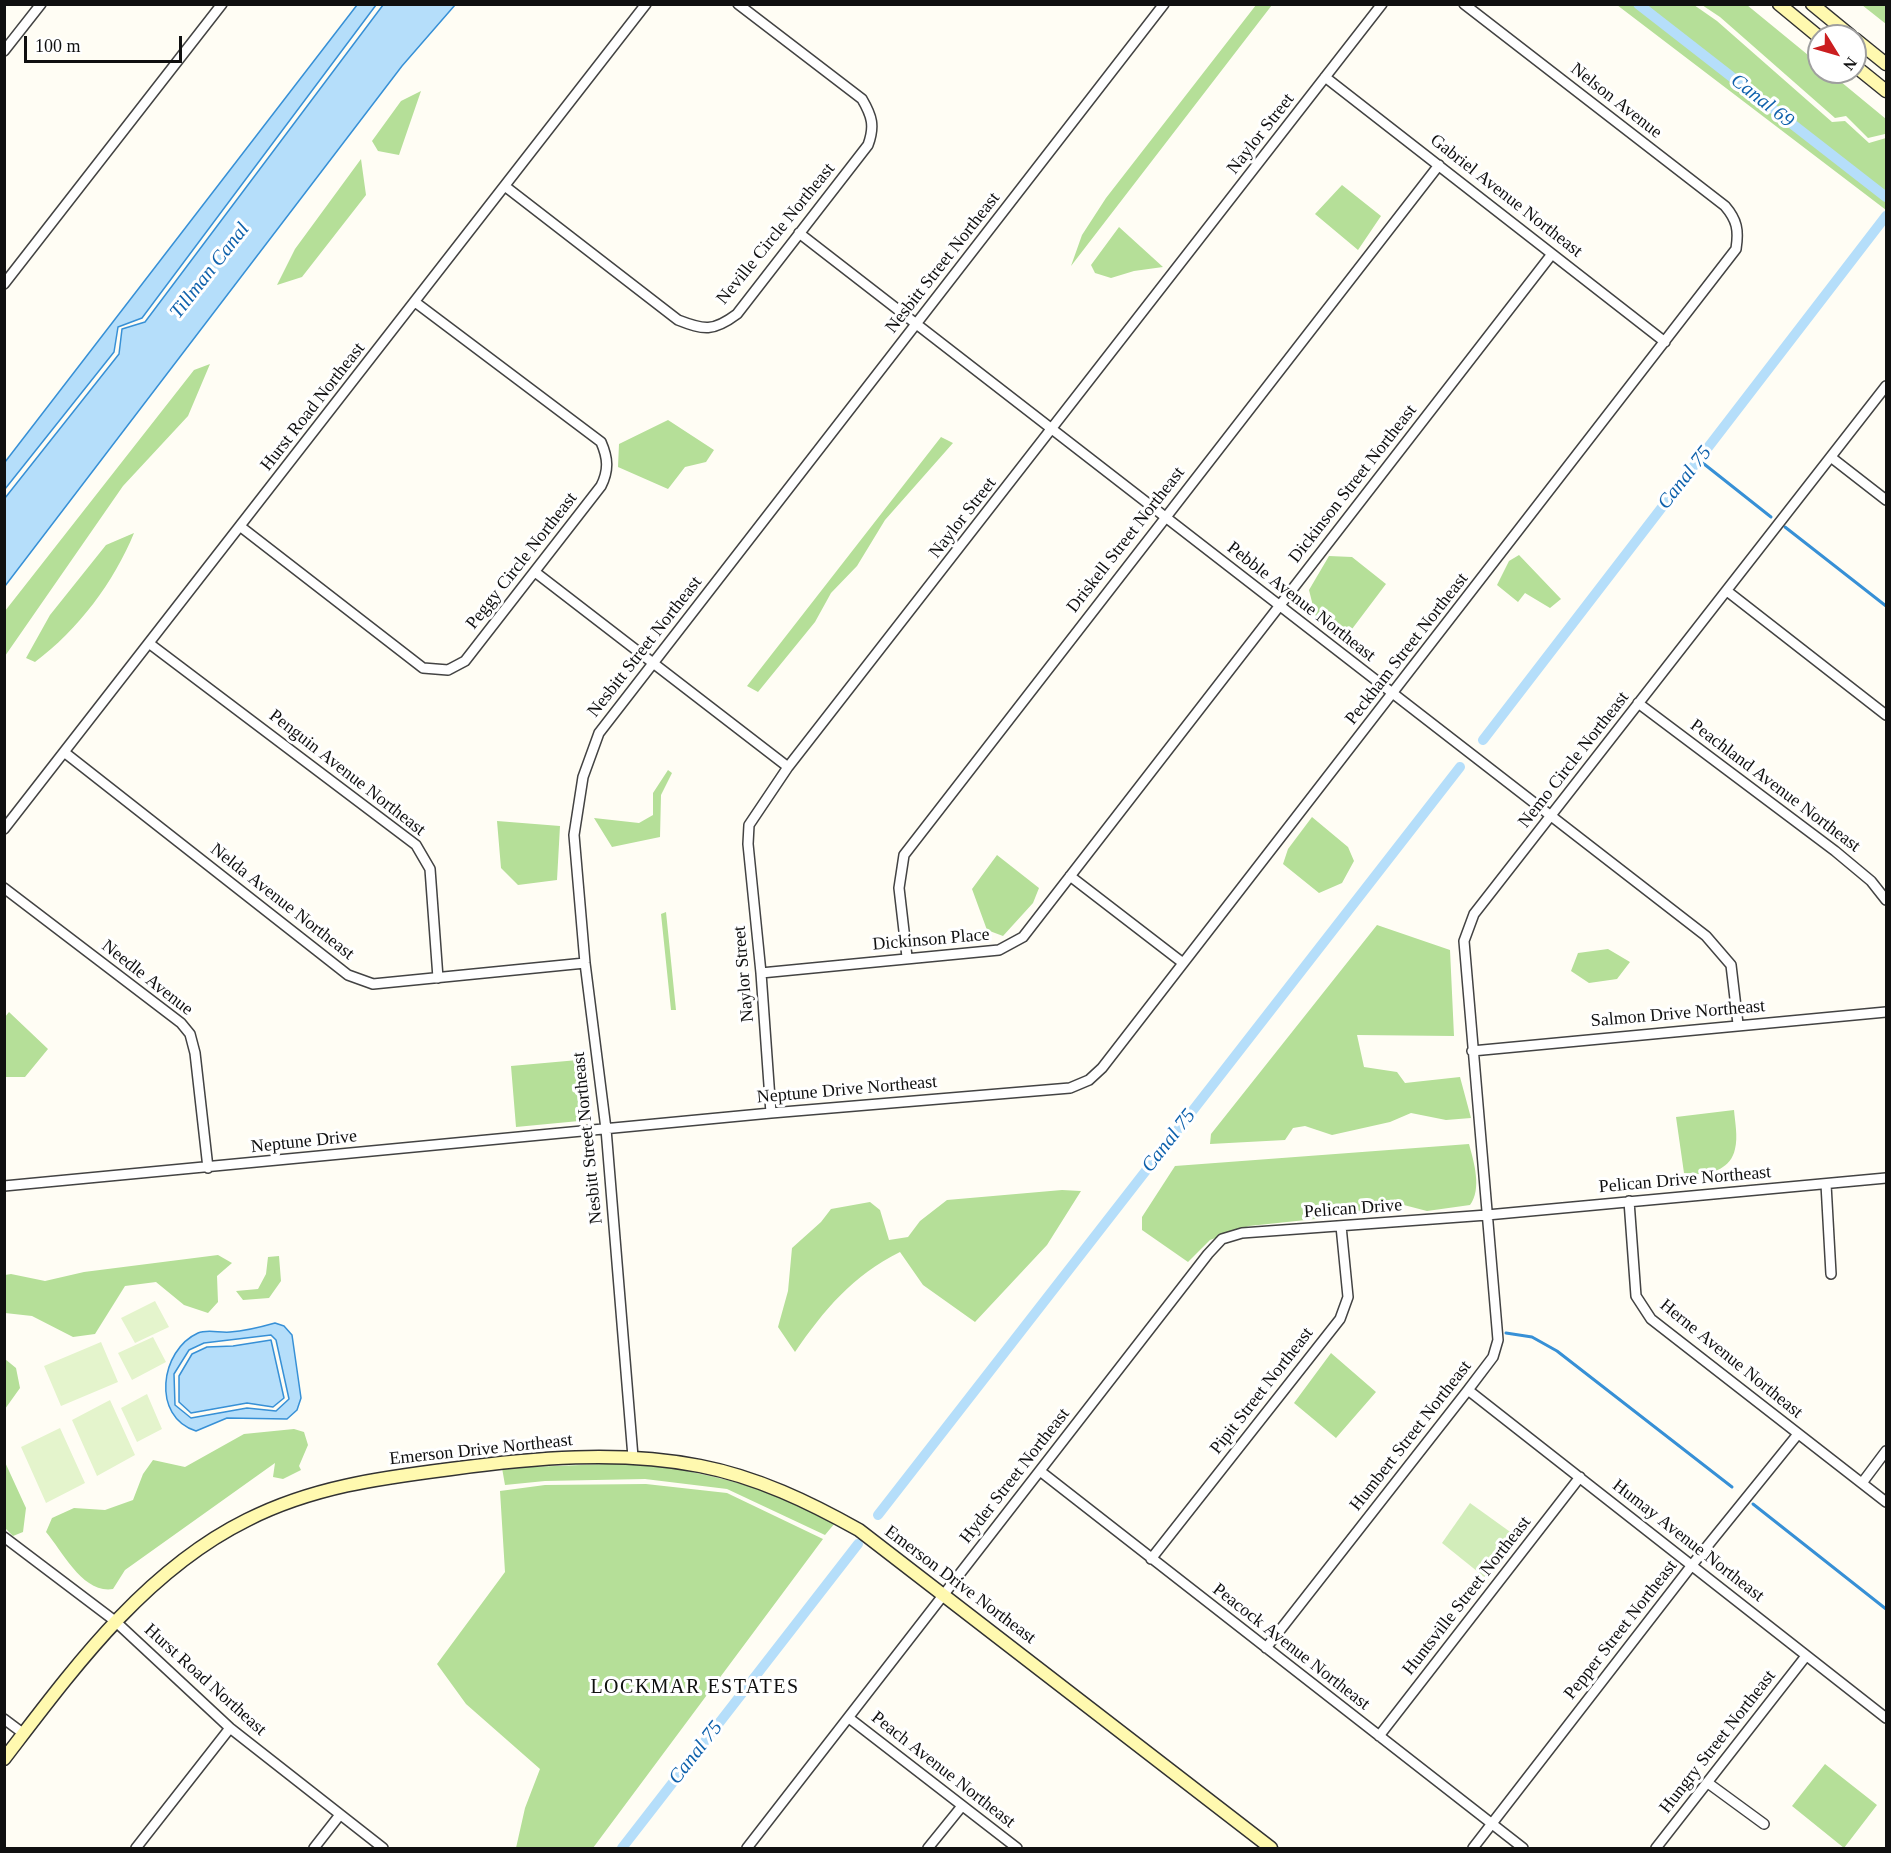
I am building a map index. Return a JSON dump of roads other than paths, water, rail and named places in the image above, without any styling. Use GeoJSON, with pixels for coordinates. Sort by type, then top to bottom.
{"type":"FeatureCollection","features":[{"type":"Feature","properties":{"kind":"street"},"geometry":{"type":"LineString","coordinates":[[4,51],[41,4]]}},
{"type":"Feature","properties":{"kind":"street"},"geometry":{"type":"LineString","coordinates":[[4,284],[222,4]]}},
{"type":"Feature","properties":{"kind":"street","name":"Hurst Road Northeast"},"geometry":{"type":"LineString","coordinates":[[4,829],[506,187],[646,4]]}},
{"type":"Feature","properties":{"kind":"street","name":"Neville Circle Northeast"},"geometry":{"type":"LineString","coordinates":[[506,187],[678,320],[701,329],[722,325],[736,314],[868,145],[873,132],[872,116],[862,99],[738,4]]}},
{"type":"Feature","properties":{"kind":"street","name":"Nesbitt Street Northeast"},"geometry":{"type":"LineString","coordinates":[[633,1457],[606,1129],[585,963],[574,835],[583,777],[599,733],[1164,4]]}},
{"type":"Feature","properties":{"kind":"street","name":"Naylor Street"},"geometry":{"type":"LineString","coordinates":[[771,1113],[761,974],[748,844],[749,825],[788,767],[1382,4]]}},
{"type":"Feature","properties":{"kind":"street","name":"Nelson Avenue"},"geometry":{"type":"LineString","coordinates":[[1464,4],[1725,206],[1734,217],[1739,232]]}},
{"type":"Feature","properties":{"kind":"street"},"geometry":{"type":"LineString","coordinates":[[1779,4],[1807,27]]}},
{"type":"Feature","properties":{"kind":"street"},"geometry":{"type":"LineString","coordinates":[[1812,4],[1836,24]]}},
{"type":"Feature","properties":{"kind":"street"},"geometry":{"type":"LineString","coordinates":[[1867,48],[1887,64]]}},
{"type":"Feature","properties":{"kind":"street"},"geometry":{"type":"LineString","coordinates":[[1867,75],[1887,91]]}},
{"type":"Feature","properties":{"kind":"street","name":"Gabriel Avenue Northeast"},"geometry":{"type":"LineString","coordinates":[[1326,77],[1665,342]]}},
{"type":"Feature","properties":{"kind":"street","name":"Driskell Street Northeast"},"geometry":{"type":"LineString","coordinates":[[907,957],[899,888],[904,855],[1439,165]]}},
{"type":"Feature","properties":{"kind":"street","name":"Pebble Avenue Northeast"},"geometry":{"type":"LineString","coordinates":[[800,232],[1715,946],[1731,965],[1738,1024]]}},
{"type":"Feature","properties":{"kind":"street","name":"Peckham Street Northeast"},"geometry":{"type":"LineString","coordinates":[[1089,1080],[1102,1068],[1665,342],[1736,249],[1739,232]]}},
{"type":"Feature","properties":{"kind":"street","name":"Dickinson Street Northeast"},"geometry":{"type":"LineString","coordinates":[[1070,876],[1552,254]]}},
{"type":"Feature","properties":{"kind":"street","name":"Peggy Circle Northeast"},"geometry":{"type":"LineString","coordinates":[[241,527],[423,668],[448,670],[465,661],[602,486],[608,473],[607,454],[601,442],[415,302]]}},
{"type":"Feature","properties":{"kind":"street","name":"Nemo Circle Northeast"},"geometry":{"type":"LineString","coordinates":[[1487,1215],[1464,941],[1474,914],[1887,386]]}},
{"type":"Feature","properties":{"kind":"street"},"geometry":{"type":"LineString","coordinates":[[1832,458],[1887,500]]}},
{"type":"Feature","properties":{"kind":"street"},"geometry":{"type":"LineString","coordinates":[[535,572],[788,767]]}},
{"type":"Feature","properties":{"kind":"street"},"geometry":{"type":"LineString","coordinates":[[1727,591],[1887,715]]}},
{"type":"Feature","properties":{"kind":"street","name":"Penguin Avenue Northeast"},"geometry":{"type":"LineString","coordinates":[[150,644],[416,845],[430,869],[438,978]]}},
{"type":"Feature","properties":{"kind":"street","name":"Peachland Avenue Northeast"},"geometry":{"type":"LineString","coordinates":[[1638,703],[1835,851],[1871,880],[1887,900]]}},
{"type":"Feature","properties":{"kind":"street","name":"Nelda Avenue Northeast"},"geometry":{"type":"LineString","coordinates":[[64,752],[348,975],[373,984],[585,963]]}},
{"type":"Feature","properties":{"kind":"street"},"geometry":{"type":"LineString","coordinates":[[1070,876],[1183,963]]}},
{"type":"Feature","properties":{"kind":"street","name":"Dickinson Place"},"geometry":{"type":"LineString","coordinates":[[761,974],[907,957],[999,950],[1023,937],[1070,876]]}},
{"type":"Feature","properties":{"kind":"street","name":"Needle Avenue"},"geometry":{"type":"LineString","coordinates":[[4,888],[181,1023],[190,1034],[195,1053],[208,1168]]}},
{"type":"Feature","properties":{"kind":"street","name":"Salmon Drive Northeast"},"geometry":{"type":"LineString","coordinates":[[1472,1050],[1887,1012]]}},
{"type":"Feature","properties":{"kind":"street","name":"Neptune Drive Northeast"},"geometry":{"type":"LineString","coordinates":[[606,1129],[1070,1088],[1089,1080]]}},
{"type":"Feature","properties":{"kind":"street","name":"Neptune Drive"},"geometry":{"type":"LineString","coordinates":[[4,1186],[606,1129]]}},
{"type":"Feature","properties":{"kind":"street","name":"Pelican Drive Northeast"},"geometry":{"type":"LineString","coordinates":[[1487,1215],[1887,1178]]}},
{"type":"Feature","properties":{"kind":"street"},"geometry":{"type":"LineString","coordinates":[[1826,1184],[1831,1274]]}},
{"type":"Feature","properties":{"kind":"street","name":"Herne Avenue Northeast"},"geometry":{"type":"LineString","coordinates":[[1629,1201],[1636,1296],[1651,1319],[1887,1502]]}},
{"type":"Feature","properties":{"kind":"street","name":"Pelican Drive"},"geometry":{"type":"LineString","coordinates":[[1222,1239],[1242,1233],[1487,1215]]}},
{"type":"Feature","properties":{"kind":"street","name":"Humbert Street Northeast"},"geometry":{"type":"LineString","coordinates":[[1266,1648],[1493,1357],[1498,1340],[1487,1215]]}},
{"type":"Feature","properties":{"kind":"street","name":"Pipit Street Northeast"},"geometry":{"type":"LineString","coordinates":[[1151,1559],[1340,1319],[1348,1297],[1341,1226]]}},
{"type":"Feature","properties":{"kind":"street","name":"Hyder Street Northeast"},"geometry":{"type":"LineString","coordinates":[[747,1848],[1208,1254],[1222,1239]]}},
{"type":"Feature","properties":{"kind":"street","name":"Humay Avenue Northeast"},"geometry":{"type":"LineString","coordinates":[[1468,1390],[1887,1718]]}},
{"type":"Feature","properties":{"kind":"street","name":"Pepper Street Northeast"},"geometry":{"type":"LineString","coordinates":[[1473,1848],[1692,1565],[1798,1434]]}},
{"type":"Feature","properties":{"kind":"street"},"geometry":{"type":"LineString","coordinates":[[1862,1483],[1887,1451]]}},
{"type":"Feature","properties":{"kind":"street","name":"Emerson Drive Northeast"},"geometry":{"type":"LineString","coordinates":[[4,1759],[115,1621],[153,1585],[197,1552],[247,1520],[304,1497],[357,1481],[504,1462],[633,1457],[701,1466],[752,1480],[808,1502],[859,1530],[945,1594],[1271,1848]]}},
{"type":"Feature","properties":{"kind":"street","name":"Peacock Avenue Northeast"},"geometry":{"type":"LineString","coordinates":[[1040,1471],[1523,1848]]}},
{"type":"Feature","properties":{"kind":"street","name":"Huntsville Street Northeast"},"geometry":{"type":"LineString","coordinates":[[1379,1736],[1580,1477]]}},
{"type":"Feature","properties":{"kind":"street","name":"Hurst Road Northeast"},"geometry":{"type":"LineString","coordinates":[[4,1537],[115,1621],[230,1728],[339,1816],[383,1848]]}},
{"type":"Feature","properties":{"kind":"street","name":"Hungry Street Northeast"},"geometry":{"type":"LineString","coordinates":[[1656,1848],[1806,1656]]}},
{"type":"Feature","properties":{"kind":"street","name":"Peach Avenue Northeast"},"geometry":{"type":"LineString","coordinates":[[849,1718],[1017,1848]]}},
{"type":"Feature","properties":{"kind":"street"},"geometry":{"type":"LineString","coordinates":[[4,1719],[24,1734]]}},
{"type":"Feature","properties":{"kind":"street"},"geometry":{"type":"LineString","coordinates":[[136,1848],[230,1728]]}},
{"type":"Feature","properties":{"kind":"street"},"geometry":{"type":"LineString","coordinates":[[1708,1783],[1764,1824]]}},
{"type":"Feature","properties":{"kind":"street"},"geometry":{"type":"LineString","coordinates":[[928,1848],[962,1806]]}},
{"type":"Feature","properties":{"kind":"street"},"geometry":{"type":"LineString","coordinates":[[314,1848],[339,1816]]}},
{"type":"Feature","properties":{"kind":"water"},"geometry":{"type":"Polygon","coordinates":[[[357,5],[376,5],[142,318],[118,327],[114,352],[5,489],[5,462],[357,5]]]}},
{"type":"Feature","properties":{"kind":"water","name":"Tillman Canal"},"geometry":{"type":"Polygon","coordinates":[[[383,5],[455,5],[402,66],[5,586],[5,498],[119,354],[122,329],[145,322],[383,5]]]}},
{"type":"Feature","properties":{"kind":"water"},"geometry":{"type":"Polygon","coordinates":[[[275,1323],[284,1326],[292,1335],[301,1398],[297,1410],[287,1419],[227,1418],[196,1431],[182,1423],[172,1412],[167,1398],[166,1383],[175,1354],[185,1342],[202,1332],[253,1329],[275,1323]],[[271,1335],[204,1343],[189,1350],[174,1374],[175,1405],[191,1418],[247,1408],[276,1411],[289,1399],[276,1340],[271,1335]]]}},
{"type":"Feature","properties":{"kind":"water"},"geometry":{"type":"Polygon","coordinates":[[[271,1340],[284,1398],[273,1407],[247,1403],[191,1413],[179,1402],[179,1376],[192,1354],[207,1347],[233,1346],[271,1340]]]}},
{"type":"Feature","properties":{"kind":"waterway","name":"Canal 69"},"geometry":{"type":"LineString","coordinates":[[1638,4],[1886,197]]}},
{"type":"Feature","properties":{"kind":"waterway","name":"Canal 75"},"geometry":{"type":"LineString","coordinates":[[1483,740],[1886,216]]}},
{"type":"Feature","properties":{"kind":"waterway"},"geometry":{"type":"LineString","coordinates":[[1699,460],[1771,517]]}},
{"type":"Feature","properties":{"kind":"waterway"},"geometry":{"type":"LineString","coordinates":[[1785,527],[1886,606]]}},
{"type":"Feature","properties":{"kind":"waterway","name":"Canal 75"},"geometry":{"type":"LineString","coordinates":[[878,1515],[1460,767]]}},
{"type":"Feature","properties":{"kind":"waterway"},"geometry":{"type":"LineString","coordinates":[[1506,1333],[1532,1337],[1557,1351],[1732,1487]]}},
{"type":"Feature","properties":{"kind":"waterway"},"geometry":{"type":"LineString","coordinates":[[1753,1504],[1886,1609]]}},
{"type":"Feature","properties":{"kind":"waterway","name":"Canal 75"},"geometry":{"type":"LineString","coordinates":[[622,1848],[858,1544]]}},
{"type":"Feature","properties":{"kind":"district","name":"LOCKMAR ESTATES"},"geometry":{"type":"Point","coordinates":[695,1688]}}]}
